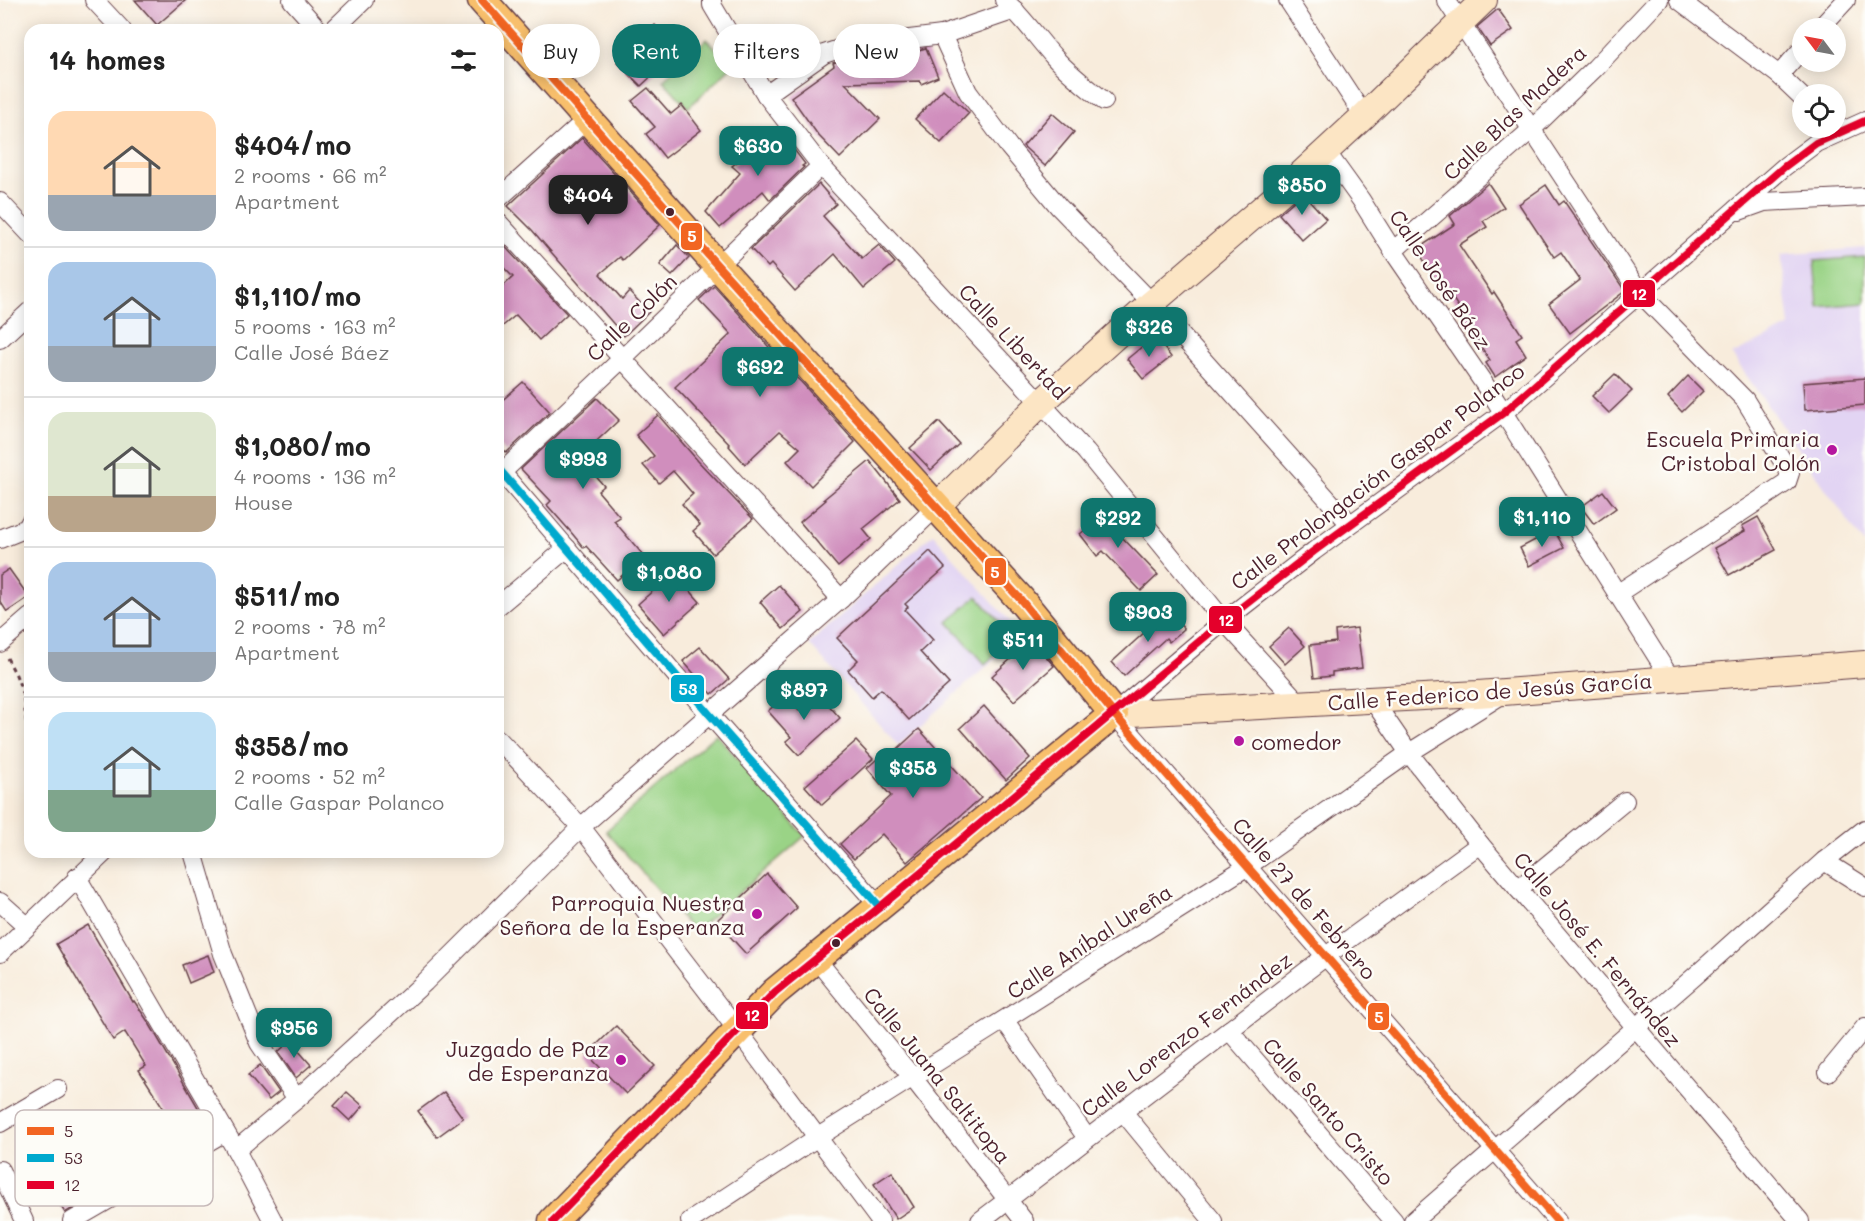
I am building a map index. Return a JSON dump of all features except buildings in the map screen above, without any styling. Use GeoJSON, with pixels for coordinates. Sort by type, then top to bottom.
{"type":"FeatureCollection","features":[{"type":"Feature","properties":{"kind":"main road"},"geometry":{"type":"LineString","coordinates":[[482,0],[503,24]]}},
{"type":"Feature","properties":{"kind":"main road"},"geometry":{"type":"LineString","coordinates":[[935,508],[1041,404],[1152,303],[1286,188],[1484,0]]}},
{"type":"Feature","properties":{"kind":"main road"},"geometry":{"type":"LineString","coordinates":[[504,25],[935,508],[1021,600],[1114,714],[775,992],[553,1221]]}},
{"type":"Feature","properties":{"kind":"main road","name":"Calle Federico de Jesús García"},"geometry":{"type":"LineString","coordinates":[[1114,714],[1508,692],[1865,664]]}},
{"type":"Feature","properties":{"kind":"street"},"geometry":{"type":"LineString","coordinates":[[94,0],[116,24]]}},
{"type":"Feature","properties":{"kind":"street"},"geometry":{"type":"LineString","coordinates":[[292,0],[314,24]]}},
{"type":"Feature","properties":{"kind":"street"},"geometry":{"type":"LineString","coordinates":[[339,24],[364,0]]}},
{"type":"Feature","properties":{"kind":"street","name":"Calle Libertad"},"geometry":{"type":"LineString","coordinates":[[712,0],[712,5],[766,95],[821,166],[1086,452],[1224,621],[1299,703]]}},
{"type":"Feature","properties":{"kind":"street"},"geometry":{"type":"LineString","coordinates":[[1288,0],[1364,116]]}},
{"type":"Feature","properties":{"kind":"street"},"geometry":{"type":"LineString","coordinates":[[1446,0],[1639,292],[1745,400],[1790,473],[1787,482],[1617,594]]}},
{"type":"Feature","properties":{"kind":"street","name":"Calle Blas Madera"},"geometry":{"type":"LineString","coordinates":[[1393,251],[1531,130],[1595,68],[1659,0]]}},
{"type":"Feature","properties":{"kind":"street"},"geometry":{"type":"LineString","coordinates":[[1679,0],[1779,75],[1792,87]]}},
{"type":"Feature","properties":{"kind":"street"},"geometry":{"type":"LineString","coordinates":[[1829,18],[1846,0]]}},
{"type":"Feature","properties":{"kind":"street"},"geometry":{"type":"LineString","coordinates":[[766,95],[824,54],[845,47],[942,35],[1009,5],[1054,57],[1104,101]]}},
{"type":"Feature","properties":{"kind":"street"},"geometry":{"type":"LineString","coordinates":[[942,35],[968,92],[1009,147],[1059,207],[1152,303],[1350,524]]}},
{"type":"Feature","properties":{"kind":"street"},"geometry":{"type":"LineString","coordinates":[[1779,75],[1792,60]]}},
{"type":"Feature","properties":{"kind":"street"},"geometry":{"type":"LineString","coordinates":[[504,195],[587,119]]}},
{"type":"Feature","properties":{"kind":"street","name":"Calle Prolongación Gaspar Polanco"},"geometry":{"type":"LineString","coordinates":[[1846,127],[1865,122]]}},
{"type":"Feature","properties":{"kind":"street","name":"Calle Prolongación Gaspar Polanco"},"geometry":{"type":"LineString","coordinates":[[1114,714],[1224,621],[1350,524],[1503,413],[1729,214],[1823,138]]}},
{"type":"Feature","properties":{"kind":"street","name":"Calle José Báez"},"geometry":{"type":"LineString","coordinates":[[1325,150],[1503,413],[1671,679]]}},
{"type":"Feature","properties":{"kind":"street","name":"Calle Colón"},"geometry":{"type":"LineString","coordinates":[[504,467],[622,358],[821,166]]}},
{"type":"Feature","properties":{"kind":"street"},"geometry":{"type":"LineString","coordinates":[[1729,214],[1764,202],[1865,197]]}},
{"type":"Feature","properties":{"kind":"street"},"geometry":{"type":"LineString","coordinates":[[0,202],[24,228]]}},
{"type":"Feature","properties":{"kind":"street"},"geometry":{"type":"LineString","coordinates":[[504,229],[841,599]]}},
{"type":"Feature","properties":{"kind":"street"},"geometry":{"type":"LineString","coordinates":[[4,327],[24,315]]}},
{"type":"Feature","properties":{"kind":"street"},"geometry":{"type":"LineString","coordinates":[[504,478],[880,907]]}},
{"type":"Feature","properties":{"kind":"street"},"geometry":{"type":"LineString","coordinates":[[236,1150],[297,1100],[425,982],[581,828],[841,599],[935,508]]}},
{"type":"Feature","properties":{"kind":"street"},"geometry":{"type":"LineString","coordinates":[[0,539],[24,529]]}},
{"type":"Feature","properties":{"kind":"street"},"geometry":{"type":"LineString","coordinates":[[504,601],[567,548]]}},
{"type":"Feature","properties":{"kind":"street"},"geometry":{"type":"LineString","coordinates":[[3,649],[24,624]]}},
{"type":"Feature","properties":{"kind":"street","name":"Calle Aníbal Ureña"},"geometry":{"type":"LineString","coordinates":[[690,1221],[818,1137],[1248,866],[1409,753],[1508,692]]}},
{"type":"Feature","properties":{"kind":"street","name":"Calle José E. Fernández"},"geometry":{"type":"LineString","coordinates":[[1372,699],[1409,753],[1480,844],[1800,1221]]}},
{"type":"Feature","properties":{"kind":"street","name":"Calle 27 de Febrero"},"geometry":{"type":"LineString","coordinates":[[1114,714],[1557,1221]]}},
{"type":"Feature","properties":{"kind":"street"},"geometry":{"type":"LineString","coordinates":[[504,745],[581,828],[738,1030],[880,1221]]}},
{"type":"Feature","properties":{"kind":"street"},"geometry":{"type":"LineString","coordinates":[[1518,889],[1624,801]]}},
{"type":"Feature","properties":{"kind":"street"},"geometry":{"type":"LineString","coordinates":[[1413,1221],[1824,861],[1865,829]]}},
{"type":"Feature","properties":{"kind":"street","name":"Calle Lorenzo Fernández"},"geometry":{"type":"LineString","coordinates":[[980,1221],[1009,1201],[1087,1138],[1124,1113],[1326,956],[1480,844]]}},
{"type":"Feature","properties":{"kind":"street"},"geometry":{"type":"LineString","coordinates":[[0,953],[98,858]]}},
{"type":"Feature","properties":{"kind":"street"},"geometry":{"type":"LineString","coordinates":[[195,858],[223,954],[259,1043],[297,1100]]}},
{"type":"Feature","properties":{"kind":"street"},"geometry":{"type":"LineString","coordinates":[[1824,861],[1865,887]]}},
{"type":"Feature","properties":{"kind":"street"},"geometry":{"type":"LineString","coordinates":[[77,877],[212,1110]]}},
{"type":"Feature","properties":{"kind":"street"},"geometry":{"type":"LineString","coordinates":[[0,902],[27,926]]}},
{"type":"Feature","properties":{"kind":"street","name":"Calle Juana Saltitopa"},"geometry":{"type":"LineString","coordinates":[[816,959],[913,1078],[1024,1221]]}},
{"type":"Feature","properties":{"kind":"street"},"geometry":{"type":"LineString","coordinates":[[1005,1021],[1087,1138]]}},
{"type":"Feature","properties":{"kind":"street"},"geometry":{"type":"LineString","coordinates":[[1828,1072],[1865,1027]]}},
{"type":"Feature","properties":{"kind":"street","name":"Calle Santo Cristo"},"geometry":{"type":"LineString","coordinates":[[1229,1030],[1394,1221]]}},
{"type":"Feature","properties":{"kind":"street"},"geometry":{"type":"LineString","coordinates":[[22,1110],[58,1089]]}},
{"type":"Feature","properties":{"kind":"street"},"geometry":{"type":"LineString","coordinates":[[213,1111],[273,1221]]}},
{"type":"Feature","properties":{"kind":"street"},"geometry":{"type":"LineString","coordinates":[[1124,1113],[1213,1221]]}},
{"type":"Feature","properties":{"kind":"street"},"geometry":{"type":"LineString","coordinates":[[0,1123],[15,1114]]}},
{"type":"Feature","properties":{"kind":"street"},"geometry":{"type":"LineString","coordinates":[[213,1139],[225,1132]]}},
{"type":"Feature","properties":{"kind":"street"},"geometry":{"type":"LineString","coordinates":[[0,1170],[15,1202]]}},
{"type":"Feature","properties":{"kind":"street"},"geometry":{"type":"LineString","coordinates":[[17,1206],[24,1221]]}},
{"type":"Feature","properties":{"kind":"street"},"geometry":{"type":"LineString","coordinates":[[72,1221],[98,1206]]}},
{"type":"Feature","properties":{"kind":"path"},"geometry":{"type":"LineString","coordinates":[[3,649],[16,675],[24,702]]}},
{"type":"Feature","properties":{"kind":"shaded area","name":"Escuela Primaria Cristobal Colón"},"geometry":{"type":"Polygon","coordinates":[[[1865,248],[1865,545],[1732,355],[1790,326],[1781,255],[1865,248]]]}},
{"type":"Feature","properties":{"kind":"shaded area"},"geometry":{"type":"Polygon","coordinates":[[[933,534],[1022,635],[898,745],[809,644],[933,534]]]}},
{"type":"Feature","properties":{"kind":"green space"},"geometry":{"type":"Polygon","coordinates":[[[707,39],[713,45],[713,78],[719,78],[688,108],[663,80],[665,78],[701,78],[701,45],[707,39]]]}},
{"type":"Feature","properties":{"kind":"green space"},"geometry":{"type":"Polygon","coordinates":[[[1865,257],[1865,303],[1818,307],[1814,261],[1865,257]]]}},
{"type":"Feature","properties":{"kind":"green space"},"geometry":{"type":"Polygon","coordinates":[[[977,596],[1014,638],[985,664],[948,622],[977,596]]]}},
{"type":"Feature","properties":{"kind":"green space"},"geometry":{"type":"Polygon","coordinates":[[[716,734],[805,836],[694,932],[606,831],[716,734]]]}},
{"type":"Feature","properties":{"kind":"transit line","name":"5"},"geometry":{"type":"LineString","coordinates":[[482,0],[503,24]]}},
{"type":"Feature","properties":{"kind":"transit line","name":"5"},"geometry":{"type":"LineString","coordinates":[[504,25],[717,265],[1021,600],[1114,714],[1557,1221]]}},
{"type":"Feature","properties":{"kind":"transit line","name":"12"},"geometry":{"type":"LineString","coordinates":[[553,1221],[775,992],[1224,621],[1314,551],[1503,413],[1784,167],[1816,143],[1865,121]]}},
{"type":"Feature","properties":{"kind":"transit line","name":"53"},"geometry":{"type":"LineString","coordinates":[[504,475],[710,715],[880,907]]}},
{"type":"Feature","properties":{"kind":"place","name":"Escuela Primaria Cristobal Colón"},"geometry":{"type":"Point","coordinates":[1832,450]}},
{"type":"Feature","properties":{"kind":"place","name":"comedor"},"geometry":{"type":"Point","coordinates":[1239,741]}},
{"type":"Feature","properties":{"kind":"place","name":"Parroquia Nuestra Señora de la Esperanza"},"geometry":{"type":"Point","coordinates":[757,914]}},
{"type":"Feature","properties":{"kind":"place","name":"Juzgado de Paz de Esperanza"},"geometry":{"type":"Point","coordinates":[621,1060]}}]}
